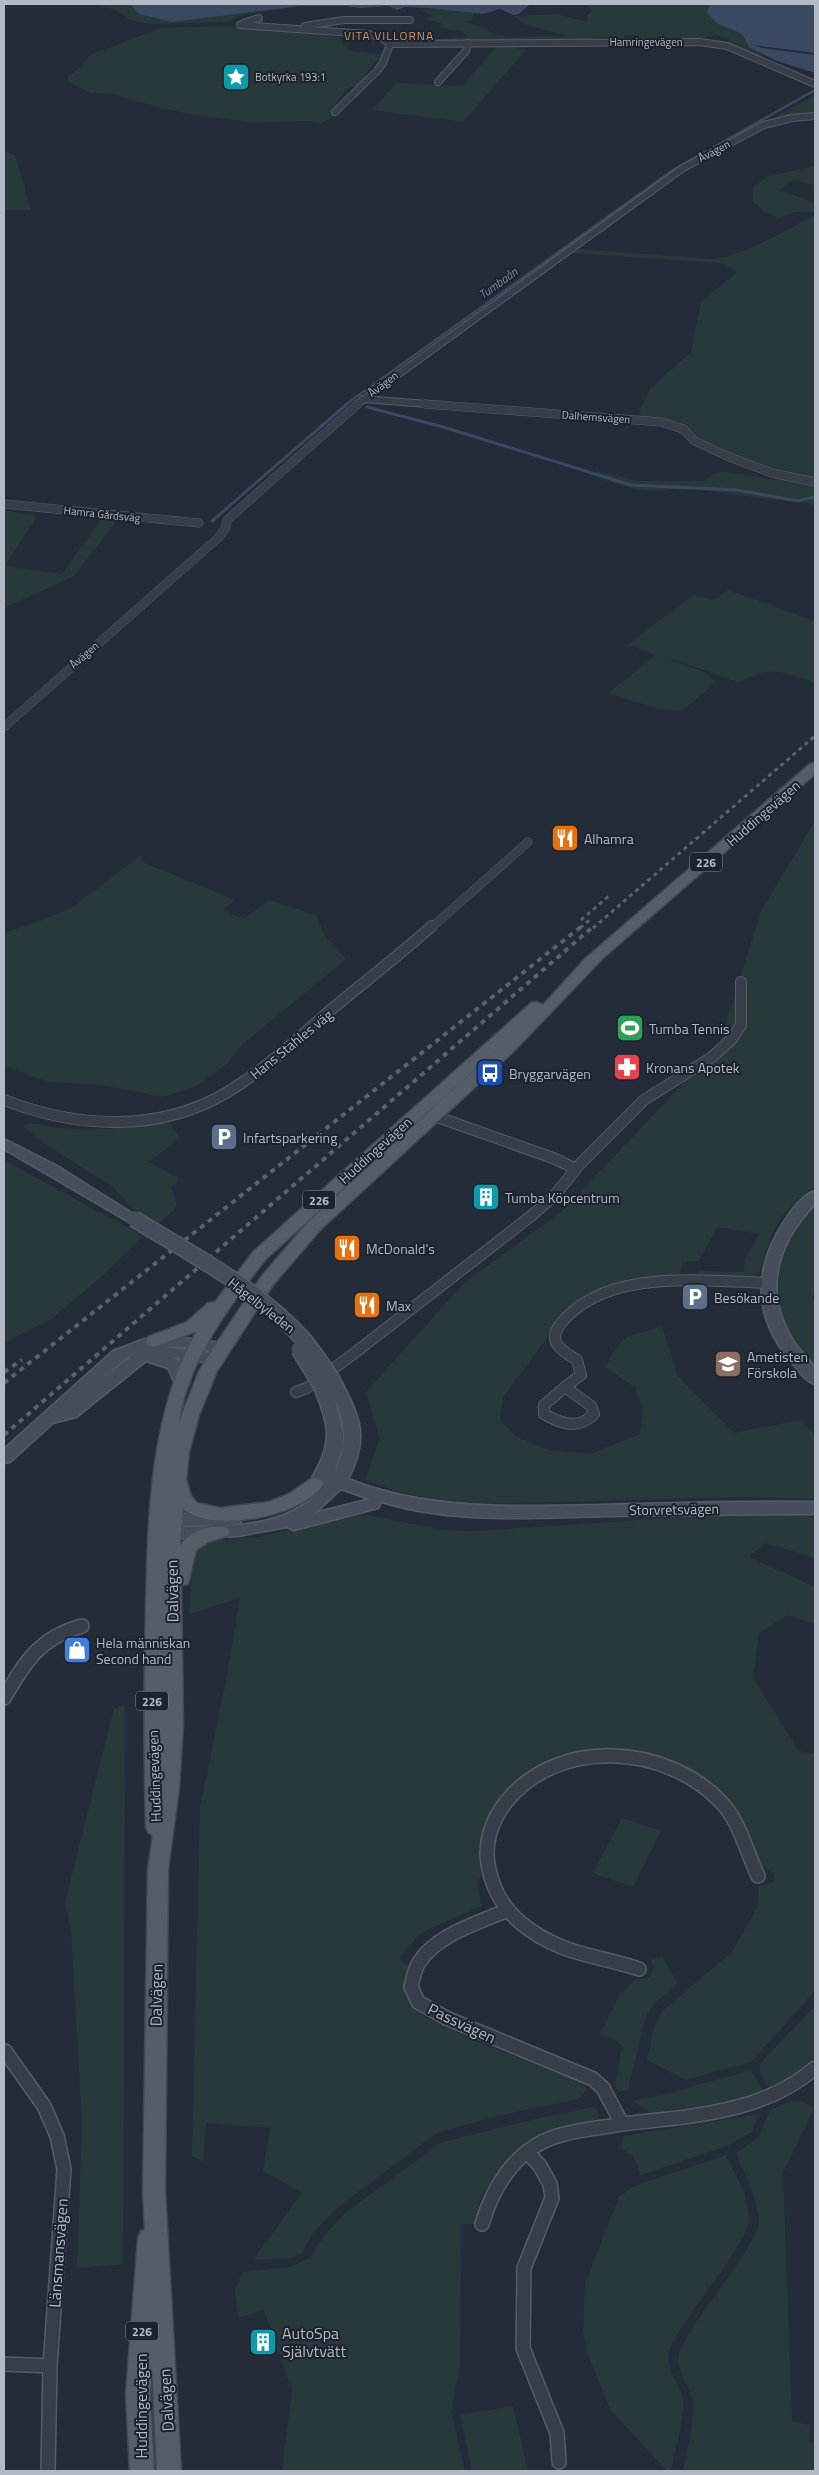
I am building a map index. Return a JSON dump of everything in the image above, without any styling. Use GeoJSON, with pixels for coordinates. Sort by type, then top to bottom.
{"type":"FeatureCollection","features":[{"type":"Feature","properties":{"kind":"main road","name":"Huddingevägen"},"geometry":{"type":"LineString","coordinates":[[158,1869],[152,1720],[172,1412],[182,1382],[197,1350],[227,1296],[260,1255],[294,1222],[426,1113],[507,1050],[598,957],[815,767]]}},
{"type":"Feature","properties":{"kind":"main road","name":"Huddingevägen"},"geometry":{"type":"LineString","coordinates":[[165,1526],[190,1414],[208,1372],[219,1353],[267,1280],[314,1226],[426,1113]]}},
{"type":"Feature","properties":{"kind":"main road","name":"Hågelbyleden"},"geometry":{"type":"LineString","coordinates":[[4,1143],[52,1169],[250,1300],[291,1338],[347,1408],[353,1433],[350,1452],[326,1482],[316,1506],[280,1523],[221,1532],[165,1526]]}},
{"type":"Feature","properties":{"kind":"main road","name":"Hågelbyleden"},"geometry":{"type":"LineString","coordinates":[[4,1155],[131,1221]]}},
{"type":"Feature","properties":{"kind":"main road"},"geometry":{"type":"LineString","coordinates":[[815,1196],[795,1215],[778,1238],[772,1255],[768,1283],[770,1307],[778,1329],[796,1356],[815,1379]]}},
{"type":"Feature","properties":{"kind":"main road"},"geometry":{"type":"LineString","coordinates":[[4,1458],[119,1355],[134,1347],[193,1326],[227,1296]]}},
{"type":"Feature","properties":{"kind":"main road"},"geometry":{"type":"LineString","coordinates":[[154,1341],[172,1340],[197,1350]]}},
{"type":"Feature","properties":{"kind":"main road"},"geometry":{"type":"LineString","coordinates":[[46,1420],[70,1413],[140,1357],[156,1352],[197,1350],[219,1353]]}},
{"type":"Feature","properties":{"kind":"main road"},"geometry":{"type":"LineString","coordinates":[[140,1357],[155,1357],[175,1364],[180,1370],[182,1382]]}},
{"type":"Feature","properties":{"kind":"main road"},"geometry":{"type":"LineString","coordinates":[[179,1460],[182,1497],[187,1504],[203,1512],[235,1514],[263,1510],[295,1500],[326,1482]]}},
{"type":"Feature","properties":{"kind":"main road","name":"Hågelbyleden"},"geometry":{"type":"LineString","coordinates":[[165,1526],[244,1519],[276,1513],[294,1504],[326,1482]]}},
{"type":"Feature","properties":{"kind":"main road","name":"Storvretsvägen"},"geometry":{"type":"LineString","coordinates":[[326,1482],[372,1504],[394,1510],[446,1517],[498,1517],[533,1512]]}},
{"type":"Feature","properties":{"kind":"main road","name":"Storvretsvägen"},"geometry":{"type":"LineString","coordinates":[[326,1482],[355,1488],[399,1502],[424,1506],[533,1512],[753,1507],[815,1508]]}},
{"type":"Feature","properties":{"kind":"main road"},"geometry":{"type":"LineString","coordinates":[[173,1713],[181,1621],[182,1562],[184,1552],[196,1539],[221,1532],[256,1532],[281,1528],[372,1504]]}},
{"type":"Feature","properties":{"kind":"main road","name":"Dalvägen"},"geometry":{"type":"LineString","coordinates":[[165,1526],[173,1713],[169,1788],[158,1869],[154,2190],[169,2471]]}},
{"type":"Feature","properties":{"kind":"main road","name":"Huddingevägen"},"geometry":{"type":"LineString","coordinates":[[142,2471],[138,2394],[144,2291],[154,2190]]}},
{"type":"Feature","properties":{"kind":"street","name":"Hamringevägen"},"geometry":{"type":"LineString","coordinates":[[259,18],[240,25],[368,34],[382,38],[390,44],[716,43],[815,84]]}},
{"type":"Feature","properties":{"kind":"street","name":"Hamringevägen"},"geometry":{"type":"LineString","coordinates":[[282,28],[344,20],[410,20]]}},
{"type":"Feature","properties":{"kind":"street"},"geometry":{"type":"LineString","coordinates":[[438,82],[468,48],[468,43]]}},
{"type":"Feature","properties":{"kind":"street"},"geometry":{"type":"LineString","coordinates":[[334,112],[377,71],[383,63],[390,44]]}},
{"type":"Feature","properties":{"kind":"street","name":"Åvägen"},"geometry":{"type":"LineString","coordinates":[[4,727],[219,537],[225,529],[227,520],[363,399],[691,163],[764,125],[792,118],[815,116]]}},
{"type":"Feature","properties":{"kind":"street","name":"Dalhemsvägen"},"geometry":{"type":"LineString","coordinates":[[363,399],[661,422],[683,429],[695,441],[729,457],[772,473],[815,482]]}},
{"type":"Feature","properties":{"kind":"street","name":"Hamra Gårdsväg"},"geometry":{"type":"LineString","coordinates":[[4,504],[199,524]]}},
{"type":"Feature","properties":{"kind":"street","name":"Hans Stahles väg"},"geometry":{"type":"LineString","coordinates":[[4,1100],[37,1113],[89,1121],[140,1120],[170,1116],[224,1096],[274,1058],[454,908],[528,842]]}},
{"type":"Feature","properties":{"kind":"street"},"geometry":{"type":"LineString","coordinates":[[296,1392],[308,1388],[531,1216],[554,1196],[576,1168],[644,1100],[712,1057],[732,1038],[741,1024],[741,982]]}},
{"type":"Feature","properties":{"kind":"street"},"geometry":{"type":"LineString","coordinates":[[426,1113],[484,1135],[558,1158],[573,1164],[576,1168]]}},
{"type":"Feature","properties":{"kind":"street"},"geometry":{"type":"LineString","coordinates":[[565,1387],[591,1406],[594,1414],[590,1420],[576,1425],[563,1424],[544,1414],[544,1405],[565,1387],[581,1375],[577,1360],[555,1345],[554,1334],[561,1321],[570,1312],[594,1296],[616,1287],[644,1284],[768,1283]]}},
{"type":"Feature","properties":{"kind":"street"},"geometry":{"type":"LineString","coordinates":[[4,1698],[11,1685],[49,1639],[82,1626]]}},
{"type":"Feature","properties":{"kind":"street"},"geometry":{"type":"LineString","coordinates":[[639,1970],[619,1962],[580,1955],[551,1943],[508,1910],[488,1874],[485,1847],[491,1823],[501,1806],[514,1791],[545,1770],[586,1756],[622,1757],[661,1766],[695,1780],[720,1801],[732,1815],[758,1876]]}},
{"type":"Feature","properties":{"kind":"street","name":"Passvägen"},"geometry":{"type":"LineString","coordinates":[[508,1910],[448,1937],[426,1953],[417,1966],[411,1987],[418,2002],[446,2018],[593,2080],[603,2088],[622,2124]]}},
{"type":"Feature","properties":{"kind":"street","name":"Länsmansvägen"},"geometry":{"type":"LineString","coordinates":[[6,2051],[29,2079],[52,2120],[63,2153],[64,2169],[50,2366],[48,2471]]}},
{"type":"Feature","properties":{"kind":"street"},"geometry":{"type":"LineString","coordinates":[[482,2224],[487,2202],[504,2174],[526,2152],[554,2137],[622,2124],[752,2105],[774,2098],[814,2074]]}},
{"type":"Feature","properties":{"kind":"street"},"geometry":{"type":"LineString","coordinates":[[526,2152],[540,2166],[550,2184],[552,2198],[524,2268],[523,2348],[557,2433],[559,2462]]}},
{"type":"Feature","properties":{"kind":"street"},"geometry":{"type":"LineString","coordinates":[[4,2364],[50,2366]]}},
{"type":"Feature","properties":{"kind":"shaded area"},"geometry":{"type":"Polygon","coordinates":[[[92,4],[130,4],[139,14],[172,22],[300,6],[242,15],[229,22],[147,24],[129,19],[113,9],[92,4]]]}},
{"type":"Feature","properties":{"kind":"shaded area"},"geometry":{"type":"Polygon","coordinates":[[[586,4],[710,4],[718,24],[742,34],[749,47],[764,55],[756,56],[728,45],[729,39],[716,35],[691,41],[659,37],[639,40],[638,36],[624,35],[626,40],[614,40],[609,37],[591,37],[593,41],[516,40],[419,43],[417,40],[468,37],[462,32],[440,27],[441,23],[426,20],[433,16],[421,11],[429,8],[474,13],[472,20],[464,22],[486,28],[491,33],[507,37],[567,36],[524,24],[514,16],[557,14],[587,22],[587,15],[592,11],[586,4]]]}},
{"type":"Feature","properties":{"kind":"shaded area"},"geometry":{"type":"Polygon","coordinates":[[[220,26],[340,37],[343,45],[352,51],[383,54],[380,60],[376,61],[366,74],[369,75],[356,86],[350,87],[335,104],[344,106],[343,111],[320,124],[310,121],[253,122],[205,117],[160,108],[113,94],[91,93],[68,81],[68,77],[84,64],[90,55],[161,28],[220,26]]]}},
{"type":"Feature","properties":{"kind":"shaded area"},"geometry":{"type":"Polygon","coordinates":[[[499,44],[526,50],[463,122],[372,110],[397,83],[462,86],[499,44]]]}},
{"type":"Feature","properties":{"kind":"shaded area"},"geometry":{"type":"Polygon","coordinates":[[[815,95],[815,114],[760,125],[815,95]]]}},
{"type":"Feature","properties":{"kind":"shaded area"},"geometry":{"type":"Polygon","coordinates":[[[4,151],[15,155],[31,210],[4,210],[4,151]]]}},
{"type":"Feature","properties":{"kind":"shaded area"},"geometry":{"type":"Polygon","coordinates":[[[815,166],[815,185],[793,180],[780,190],[815,203],[815,212],[796,212],[779,218],[765,212],[753,202],[753,187],[769,176],[815,166]]]}},
{"type":"Feature","properties":{"kind":"shaded area"},"geometry":{"type":"Polygon","coordinates":[[[815,215],[815,480],[777,470],[717,447],[679,423],[636,419],[650,389],[691,352],[701,302],[737,272],[722,263],[572,253],[576,249],[711,259],[725,257],[764,242],[815,215]]]}},
{"type":"Feature","properties":{"kind":"shaded area"},"geometry":{"type":"Polygon","coordinates":[[[597,471],[638,481],[703,481],[713,474],[723,471],[775,480],[775,477],[815,483],[815,505],[684,488],[652,491],[630,488],[594,477],[597,471]]]}},
{"type":"Feature","properties":{"kind":"shaded area"},"geometry":{"type":"Polygon","coordinates":[[[4,510],[37,516],[5,566],[62,574],[103,517],[118,519],[74,576],[4,608],[4,510]]]}},
{"type":"Feature","properties":{"kind":"shaded area"},"geometry":{"type":"Polygon","coordinates":[[[728,590],[815,621],[815,683],[776,672],[760,673],[738,682],[657,654],[706,673],[716,682],[682,711],[658,709],[608,693],[656,655],[627,645],[693,595],[715,600],[728,590]]]}},
{"type":"Feature","properties":{"kind":"shaded area"},"geometry":{"type":"Polygon","coordinates":[[[815,821],[815,1186],[796,1201],[783,1215],[771,1236],[760,1271],[750,1279],[700,1277],[696,1274],[699,1271],[744,1272],[745,1258],[760,1234],[717,1227],[699,1261],[682,1262],[680,1276],[641,1278],[611,1285],[574,1303],[556,1320],[547,1338],[503,1397],[500,1421],[517,1437],[548,1450],[590,1454],[640,1434],[643,1411],[636,1388],[605,1367],[618,1345],[627,1337],[662,1326],[677,1375],[734,1433],[800,1420],[815,1435],[815,1499],[751,1497],[478,1504],[420,1496],[393,1490],[365,1480],[380,1439],[366,1392],[463,1284],[562,1211],[719,1046],[761,911],[815,821]]]}},
{"type":"Feature","properties":{"kind":"shaded area"},"geometry":{"type":"Polygon","coordinates":[[[141,855],[142,862],[235,900],[223,910],[244,919],[269,900],[316,915],[325,936],[346,959],[242,1045],[227,1064],[196,1086],[163,1097],[102,1085],[48,1082],[4,1066],[4,933],[48,918],[74,906],[141,855]]]}},
{"type":"Feature","properties":{"kind":"shaded area"},"geometry":{"type":"Polygon","coordinates":[[[169,1122],[180,1138],[149,1162],[179,1179],[171,1188],[177,1204],[174,1210],[157,1225],[133,1209],[113,1187],[45,1144],[23,1126],[37,1124],[57,1128],[102,1129],[169,1122]]]}},
{"type":"Feature","properties":{"kind":"shaded area"},"geometry":{"type":"Polygon","coordinates":[[[4,1160],[143,1236],[99,1279],[50,1320],[4,1343],[4,1160]]]}},
{"type":"Feature","properties":{"kind":"shaded area"},"geometry":{"type":"Polygon","coordinates":[[[815,1203],[815,1286],[812,1298],[815,1306],[815,1367],[785,1328],[777,1311],[774,1288],[778,1261],[789,1235],[815,1203]]]}},
{"type":"Feature","properties":{"kind":"shaded area"},"geometry":{"type":"Polygon","coordinates":[[[756,1512],[815,1517],[815,1558],[765,1543],[749,1557],[815,1587],[815,1624],[787,1615],[759,1633],[753,1678],[799,1751],[815,1754],[814,1992],[751,2062],[685,2080],[647,2060],[654,2028],[662,2011],[732,1952],[757,1908],[759,1886],[773,1882],[774,1874],[757,1862],[749,1835],[738,1814],[726,1799],[700,1778],[658,1760],[544,1765],[526,1774],[509,1788],[495,1804],[485,1823],[479,1846],[482,1875],[477,1882],[482,1906],[429,1929],[417,1937],[399,1959],[409,1966],[406,1987],[407,1998],[412,2007],[422,2015],[463,2035],[580,2082],[587,2090],[579,2099],[497,2116],[437,2133],[337,2208],[313,2233],[302,2253],[290,2258],[253,2260],[302,2193],[263,2171],[270,2128],[206,2123],[203,2162],[192,2156],[200,1807],[227,1676],[240,1598],[189,1614],[192,1554],[206,1541],[258,1537],[348,1515],[362,1514],[444,1530],[476,1531],[756,1512]]]}},
{"type":"Feature","properties":{"kind":"shaded area"},"geometry":{"type":"Polygon","coordinates":[[[125,1704],[123,2264],[77,2268],[82,2125],[71,1929],[65,1902],[114,1709],[125,1704]]]}},
{"type":"Feature","properties":{"kind":"shaded area"},"geometry":{"type":"Polygon","coordinates":[[[622,1818],[661,1831],[633,1887],[593,1873],[622,1818]]]}},
{"type":"Feature","properties":{"kind":"shaded area"},"geometry":{"type":"Polygon","coordinates":[[[662,1956],[678,1984],[654,2004],[646,2016],[628,2090],[618,2092],[615,2086],[622,2046],[615,2039],[600,2034],[619,1996],[635,1980],[650,1977],[654,1967],[651,1961],[662,1956]]]}},
{"type":"Feature","properties":{"kind":"shaded area"},"geometry":{"type":"Polygon","coordinates":[[[815,2006],[815,2057],[792,2076],[769,2089],[759,2069],[761,2062],[815,2006]]]}},
{"type":"Feature","properties":{"kind":"shaded area"},"geometry":{"type":"Polygon","coordinates":[[[751,2070],[763,2090],[732,2101],[651,2113],[632,2101],[662,2095],[751,2070]]]}},
{"type":"Feature","properties":{"kind":"shaded area"},"geometry":{"type":"Polygon","coordinates":[[[801,2101],[815,2107],[783,2173],[792,2421],[810,2425],[809,2442],[815,2443],[815,2471],[683,2471],[691,2429],[693,2404],[690,2391],[679,2365],[679,2354],[685,2340],[748,2247],[756,2232],[759,2221],[753,2195],[736,2153],[759,2137],[770,2110],[789,2102],[801,2101]]]}},
{"type":"Feature","properties":{"kind":"shaded area"},"geometry":{"type":"Polygon","coordinates":[[[593,2107],[597,2109],[601,2124],[549,2132],[535,2138],[522,2147],[496,2173],[480,2200],[475,2224],[461,2224],[460,2365],[451,2412],[465,2471],[282,2471],[292,2391],[264,2310],[238,2318],[235,2290],[242,2272],[290,2267],[310,2258],[323,2237],[345,2213],[442,2142],[593,2107]]]}},
{"type":"Feature","properties":{"kind":"shaded area"},"geometry":{"type":"Polygon","coordinates":[[[759,2114],[752,2132],[727,2146],[641,2175],[633,2156],[621,2148],[624,2136],[759,2114]]]}},
{"type":"Feature","properties":{"kind":"shaded area"},"geometry":{"type":"Polygon","coordinates":[[[726,2155],[747,2202],[749,2219],[739,2245],[677,2335],[668,2355],[670,2368],[681,2394],[683,2406],[671,2471],[667,2471],[610,2409],[587,2352],[583,2330],[585,2284],[619,2197],[632,2187],[726,2155]]]}},
{"type":"Feature","properties":{"kind":"shaded area"},"geometry":{"type":"Polygon","coordinates":[[[513,2406],[528,2471],[472,2471],[460,2415],[513,2406]]]}},
{"type":"Feature","properties":{"kind":"water"},"geometry":{"type":"Polygon","coordinates":[[[130,4],[530,4],[519,14],[514,15],[500,9],[483,14],[429,8],[405,7],[397,10],[389,6],[360,8],[347,6],[300,6],[172,22],[139,14],[130,4]]]}},
{"type":"Feature","properties":{"kind":"water"},"geometry":{"type":"Polygon","coordinates":[[[710,4],[815,4],[815,53],[753,45],[762,48],[815,55],[815,73],[777,61],[749,47],[742,34],[718,24],[707,13],[710,4]]]}},
{"type":"Feature","properties":{"kind":"waterway","name":"Tumbaån"},"geometry":{"type":"LineString","coordinates":[[345,405],[673,170],[815,90]]}},
{"type":"Feature","properties":{"kind":"waterway","name":"Tumbaån"},"geometry":{"type":"LineString","coordinates":[[212,521],[347,404]]}},
{"type":"Feature","properties":{"kind":"waterway"},"geometry":{"type":"LineString","coordinates":[[367,407],[443,427],[631,485],[737,490],[798,501],[815,497]]}},
{"type":"Feature","properties":{"kind":"railway"},"geometry":{"type":"LineString","coordinates":[[593,928],[815,736]]}},
{"type":"Feature","properties":{"kind":"railway"},"geometry":{"type":"LineString","coordinates":[[581,920],[610,895]]}},
{"type":"Feature","properties":{"kind":"railway"},"geometry":{"type":"LineString","coordinates":[[580,928],[592,918]]}},
{"type":"Feature","properties":{"kind":"railway"},"geometry":{"type":"LineString","coordinates":[[4,1383],[582,926]]}},
{"type":"Feature","properties":{"kind":"railway"},"geometry":{"type":"LineString","coordinates":[[4,1435],[594,926]]}},
{"type":"Feature","properties":{"kind":"railway"},"geometry":{"type":"LineString","coordinates":[[4,1372],[22,1360]]}},
{"type":"Feature","properties":{"kind":"place","name":"Botkyrka 193:1"},"geometry":{"type":"Point","coordinates":[236,77]}},
{"type":"Feature","properties":{"kind":"place","name":"Alhamra"},"geometry":{"type":"Point","coordinates":[565,838]}},
{"type":"Feature","properties":{"kind":"place","name":"Tumba Tennis"},"geometry":{"type":"Point","coordinates":[630,1028]}},
{"type":"Feature","properties":{"kind":"place","name":"Kronans Apotek"},"geometry":{"type":"Point","coordinates":[627,1067]}},
{"type":"Feature","properties":{"kind":"place","name":"Bryggarvägen"},"geometry":{"type":"Point","coordinates":[490,1073]}},
{"type":"Feature","properties":{"kind":"place","name":"Infartsparkering"},"geometry":{"type":"Point","coordinates":[224,1137]}},
{"type":"Feature","properties":{"kind":"place","name":"Tumba Köpcentrum"},"geometry":{"type":"Point","coordinates":[486,1197]}},
{"type":"Feature","properties":{"kind":"place","name":"McDonald's"},"geometry":{"type":"Point","coordinates":[347,1248]}},
{"type":"Feature","properties":{"kind":"place","name":"Besökande"},"geometry":{"type":"Point","coordinates":[695,1297]}},
{"type":"Feature","properties":{"kind":"place","name":"Max"},"geometry":{"type":"Point","coordinates":[367,1305]}},
{"type":"Feature","properties":{"kind":"place","name":"Ametisten Förskola"},"geometry":{"type":"Point","coordinates":[728,1364]}},
{"type":"Feature","properties":{"kind":"place","name":"Hela människan Second hand"},"geometry":{"type":"Point","coordinates":[77,1650]}},
{"type":"Feature","properties":{"kind":"place","name":"AutoSpa Självtvätt"},"geometry":{"type":"Point","coordinates":[263,2342]}},
{"type":"Feature","properties":{"kind":"district","name":"VITA VILLORNA"},"geometry":{"type":"Point","coordinates":[389,35]}}]}
